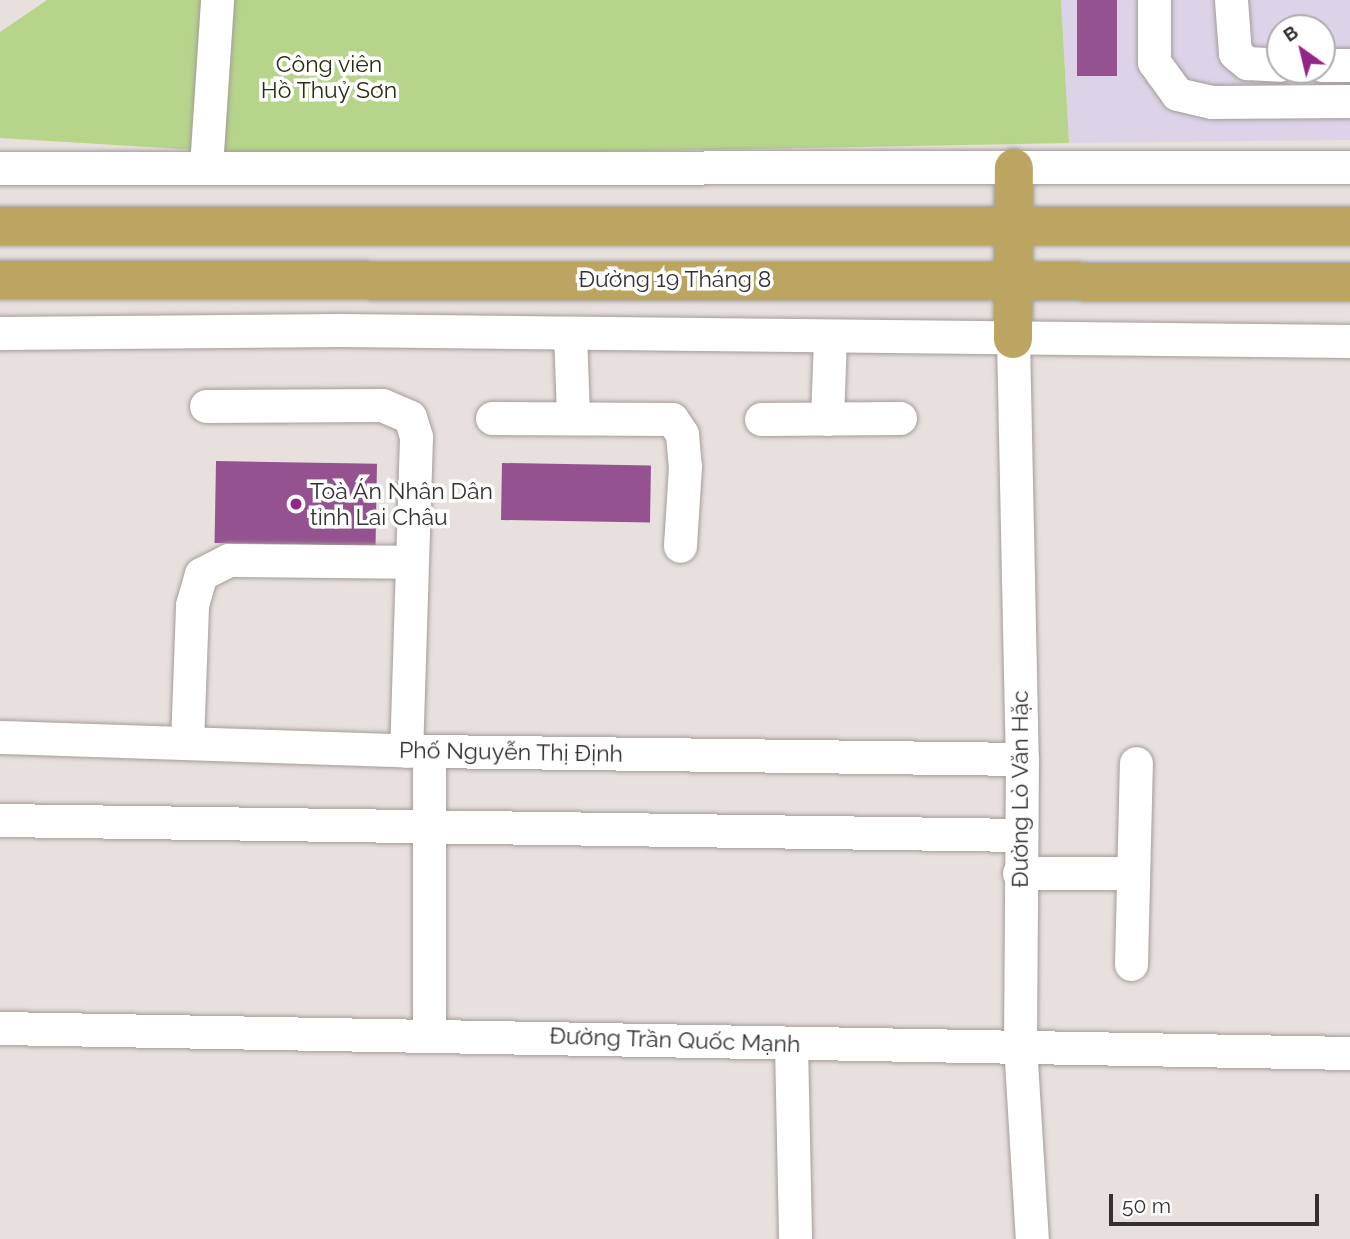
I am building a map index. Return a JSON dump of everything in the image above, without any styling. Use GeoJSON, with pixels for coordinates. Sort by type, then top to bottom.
{"type":"FeatureCollection","features":[{"type":"Feature","properties":{"kind":"highway"},"geometry":{"type":"LineString","coordinates":[[1013,339],[1014,168]]}},
{"type":"Feature","properties":{"kind":"highway"},"geometry":{"type":"LineString","coordinates":[[0,226],[1350,226]]}},
{"type":"Feature","properties":{"kind":"highway","name":"Đường 19 Tháng 8"},"geometry":{"type":"LineString","coordinates":[[0,280],[1350,282]]}},
{"type":"Feature","properties":{"kind":"street"},"geometry":{"type":"LineString","coordinates":[[206,167],[217,0]]}},
{"type":"Feature","properties":{"kind":"street"},"geometry":{"type":"LineString","coordinates":[[1154,0],[1154,62],[1177,94],[1212,102],[1350,101]]}},
{"type":"Feature","properties":{"kind":"street"},"geometry":{"type":"LineString","coordinates":[[1231,0],[1235,53],[1247,63],[1266,64]]}},
{"type":"Feature","properties":{"kind":"street"},"geometry":{"type":"LineString","coordinates":[[0,167],[1350,167]]}},
{"type":"Feature","properties":{"kind":"street"},"geometry":{"type":"LineString","coordinates":[[0,333],[570,333],[1350,341]]}},
{"type":"Feature","properties":{"kind":"street"},"geometry":{"type":"LineString","coordinates":[[570,333],[573,415]]}},
{"type":"Feature","properties":{"kind":"street"},"geometry":{"type":"LineString","coordinates":[[827,419],[830,336]]}},
{"type":"Feature","properties":{"kind":"street","name":"Đường Lò Văn Hặc"},"geometry":{"type":"LineString","coordinates":[[1013,339],[1022,759],[1019,873],[1020,1045],[1032,1239]]}},
{"type":"Feature","properties":{"kind":"street"},"geometry":{"type":"LineString","coordinates":[[206,406],[382,405],[403,411],[416,437],[410,562],[417,751],[431,830],[429,1033]]}},
{"type":"Feature","properties":{"kind":"street"},"geometry":{"type":"LineString","coordinates":[[492,418],[654,416],[678,425],[685,466],[680,546]]}},
{"type":"Feature","properties":{"kind":"street"},"geometry":{"type":"LineString","coordinates":[[761,419],[900,418]]}},
{"type":"Feature","properties":{"kind":"street"},"geometry":{"type":"LineString","coordinates":[[187,743],[192,605],[201,574],[229,560],[410,562]]}},
{"type":"Feature","properties":{"kind":"street","name":"Phố Nguyễn Thị Định"},"geometry":{"type":"LineString","coordinates":[[0,737],[417,751],[1022,759]]}},
{"type":"Feature","properties":{"kind":"street"},"geometry":{"type":"LineString","coordinates":[[1131,964],[1131,873],[1136,763]]}},
{"type":"Feature","properties":{"kind":"street"},"geometry":{"type":"LineString","coordinates":[[0,820],[431,830],[1020,835]]}},
{"type":"Feature","properties":{"kind":"street"},"geometry":{"type":"LineString","coordinates":[[1019,873],[1131,873]]}},
{"type":"Feature","properties":{"kind":"street","name":"Đường Trần Quốc Mạnh"},"geometry":{"type":"LineString","coordinates":[[0,1028],[429,1033],[791,1044],[1020,1045],[1350,1053]]}},
{"type":"Feature","properties":{"kind":"street"},"geometry":{"type":"LineString","coordinates":[[791,1044],[795,1239]]}},
{"type":"Feature","properties":{"kind":"shaded area"},"geometry":{"type":"Polygon","coordinates":[[[1061,0],[1350,0],[1350,140],[1069,143],[1061,0]]]}},
{"type":"Feature","properties":{"kind":"green space","name":"Công viên Hồ Thuỷ Sơn"},"geometry":{"type":"Polygon","coordinates":[[[47,0],[1061,0],[1069,143],[315,157],[0,138],[0,32],[47,0]]]}},
{"type":"Feature","properties":{"kind":"building"},"geometry":{"type":"Polygon","coordinates":[[[1077,0],[1117,0],[1117,76],[1077,76],[1077,0]]]}},
{"type":"Feature","properties":{"kind":"building","name":"Toà Án Nhân Dân tỉnh Lai Châu"},"geometry":{"type":"Polygon","coordinates":[[[216,461],[377,464],[376,546],[215,543],[216,461]]]}},
{"type":"Feature","properties":{"kind":"building"},"geometry":{"type":"Polygon","coordinates":[[[502,463],[651,466],[650,523],[501,520],[502,463]]]}},
{"type":"Feature","properties":{"kind":"place","name":"Toà Án Nhân Dân tỉnh Lai Châu"},"geometry":{"type":"Point","coordinates":[296,504]}}]}
